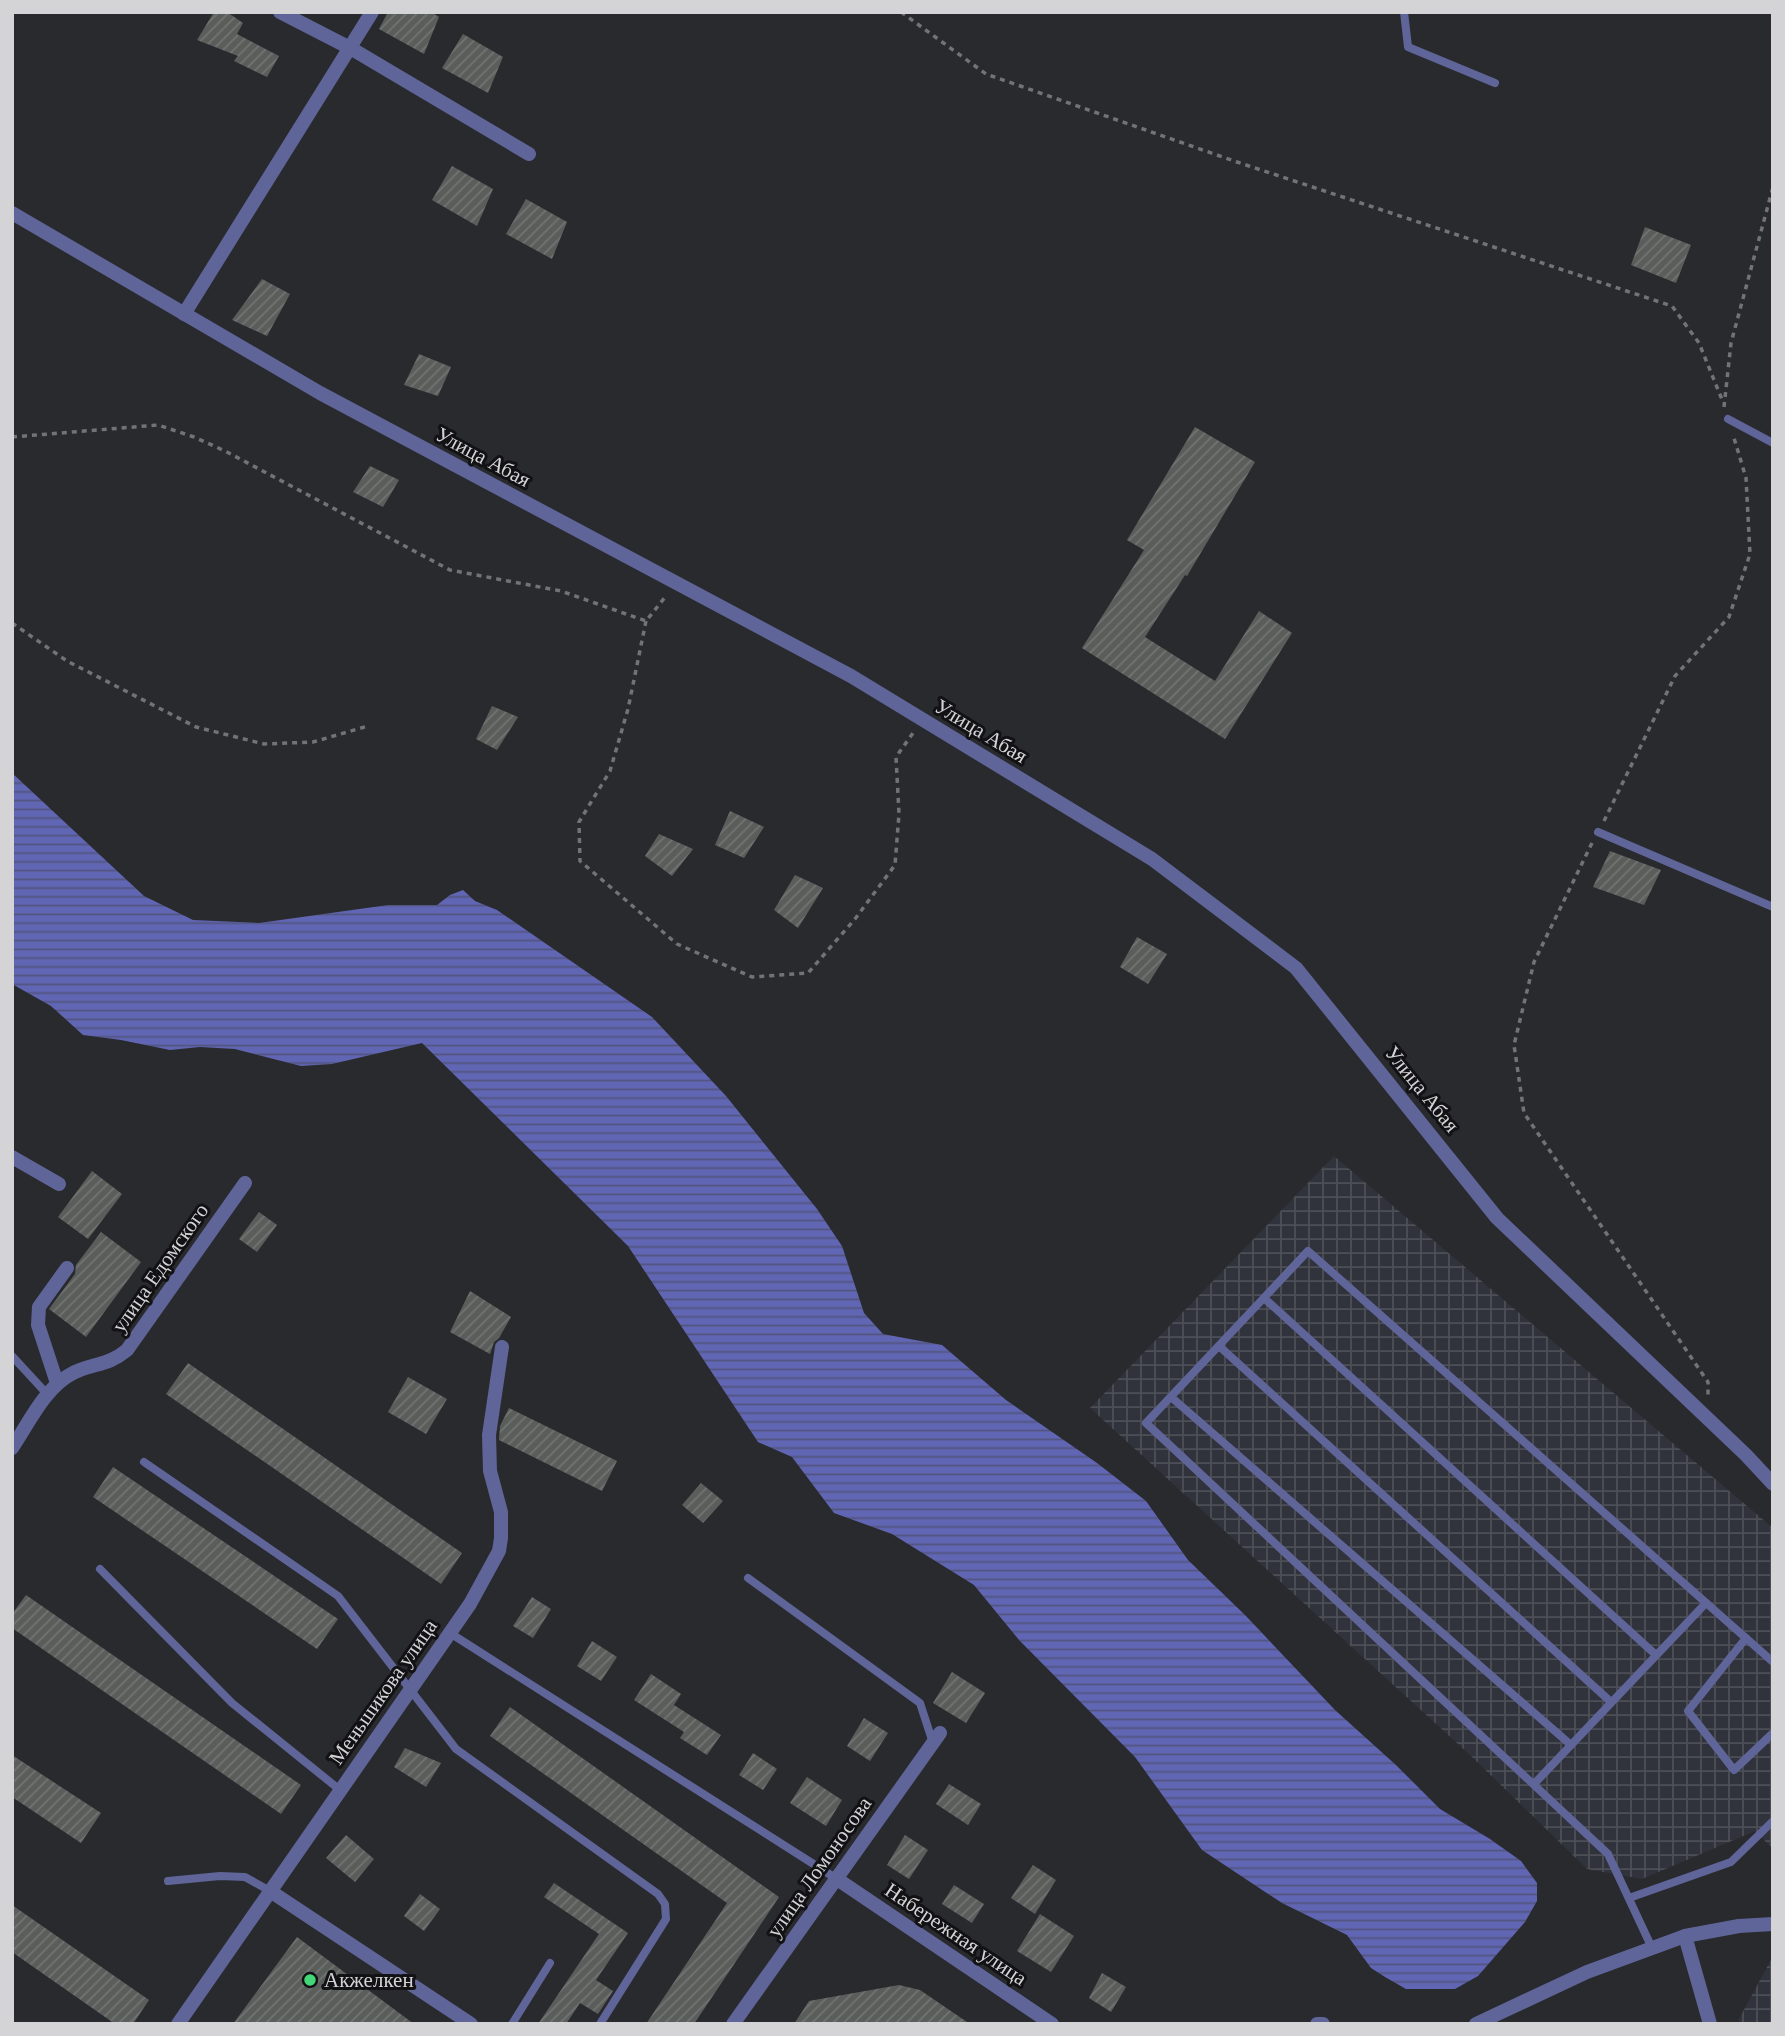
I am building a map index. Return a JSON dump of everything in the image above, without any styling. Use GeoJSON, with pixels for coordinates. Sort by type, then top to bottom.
{"type":"FeatureCollection","features":[{"type":"Feature","properties":{"kind":"street"},"geometry":{"type":"LineString","coordinates":[[279,12],[352,49],[529,154]]}},
{"type":"Feature","properties":{"kind":"street"},"geometry":{"type":"LineString","coordinates":[[184,314],[352,49],[372,12]]}},
{"type":"Feature","properties":{"kind":"street","name":"Улица Абая"},"geometry":{"type":"LineString","coordinates":[[12,213],[320,393],[851,676],[1152,859],[1296,968],[1497,1218],[1773,1484]]}},
{"type":"Feature","properties":{"kind":"street"},"geometry":{"type":"LineString","coordinates":[[12,1157],[59,1184]]}},
{"type":"Feature","properties":{"kind":"street","name":"улица Едомского"},"geometry":{"type":"LineString","coordinates":[[52,1389],[75,1372],[116,1360],[127,1350],[245,1183]]}},
{"type":"Feature","properties":{"kind":"street"},"geometry":{"type":"LineString","coordinates":[[12,1448],[52,1389],[38,1325],[39,1307],[66,1268]]}},
{"type":"Feature","properties":{"kind":"street","name":"Меньшикова улица"},"geometry":{"type":"LineString","coordinates":[[177,2024],[470,1604],[499,1551],[500,1512],[490,1471],[489,1435],[502,1347]]}},
{"type":"Feature","properties":{"kind":"street","name":"улица Ломоносова"},"geometry":{"type":"LineString","coordinates":[[733,2024],[936,1738]]}},
{"type":"Feature","properties":{"kind":"street","name":"Набережная улица"},"geometry":{"type":"LineString","coordinates":[[837,1879],[1052,2024]]}},
{"type":"Feature","properties":{"kind":"street"},"geometry":{"type":"LineString","coordinates":[[270,1891],[471,2024]]}},
{"type":"Feature","properties":{"kind":"street"},"geometry":{"type":"LineString","coordinates":[[1476,2024],[1587,1972],[1685,1936],[1739,1926],[1773,1924]]}},
{"type":"Feature","properties":{"kind":"street"},"geometry":{"type":"LineString","coordinates":[[1685,1936],[1710,2024]]}},
{"type":"Feature","properties":{"kind":"street"},"geometry":{"type":"LineString","coordinates":[[1317,2024],[1324,2024]]}},
{"type":"Feature","properties":{"kind":"lane"},"geometry":{"type":"LineString","coordinates":[[1404,12],[1408,47],[1494,83]]}},
{"type":"Feature","properties":{"kind":"lane"},"geometry":{"type":"LineString","coordinates":[[1728,419],[1773,443]]}},
{"type":"Feature","properties":{"kind":"lane"},"geometry":{"type":"LineString","coordinates":[[1598,832],[1773,907]]}},
{"type":"Feature","properties":{"kind":"lane"},"geometry":{"type":"LineString","coordinates":[[1652,1948],[1608,1854],[1146,1423],[1308,1251],[1773,1661]]}},
{"type":"Feature","properties":{"kind":"lane"},"geometry":{"type":"LineString","coordinates":[[1264,1298],[1656,1655]]}},
{"type":"Feature","properties":{"kind":"lane"},"geometry":{"type":"LineString","coordinates":[[1219,1346],[1611,1702]]}},
{"type":"Feature","properties":{"kind":"lane"},"geometry":{"type":"LineString","coordinates":[[12,1356],[52,1389]]}},
{"type":"Feature","properties":{"kind":"lane"},"geometry":{"type":"LineString","coordinates":[[1171,1397],[1571,1745]]}},
{"type":"Feature","properties":{"kind":"lane"},"geometry":{"type":"LineString","coordinates":[[144,1462],[338,1596],[456,1749],[658,1894],[665,1904],[666,1919],[600,2024]]}},
{"type":"Feature","properties":{"kind":"lane"},"geometry":{"type":"LineString","coordinates":[[100,1569],[232,1703],[340,1790]]}},
{"type":"Feature","properties":{"kind":"lane"},"geometry":{"type":"LineString","coordinates":[[748,1577],[920,1703],[936,1738]]}},
{"type":"Feature","properties":{"kind":"lane"},"geometry":{"type":"LineString","coordinates":[[1534,1784],[1706,1603]]}},
{"type":"Feature","properties":{"kind":"lane"},"geometry":{"type":"LineString","coordinates":[[450,1633],[837,1879]]}},
{"type":"Feature","properties":{"kind":"lane"},"geometry":{"type":"LineString","coordinates":[[1746,1638],[1688,1711],[1734,1770],[1773,1733]]}},
{"type":"Feature","properties":{"kind":"lane"},"geometry":{"type":"LineString","coordinates":[[1629,1898],[1731,1862],[1773,1821]]}},
{"type":"Feature","properties":{"kind":"lane"},"geometry":{"type":"LineString","coordinates":[[168,1881],[220,1876],[245,1877],[270,1891]]}},
{"type":"Feature","properties":{"kind":"lane"},"geometry":{"type":"LineString","coordinates":[[512,2024],[550,1963]]}},
{"type":"Feature","properties":{"kind":"path"},"geometry":{"type":"LineString","coordinates":[[901,12],[986,74],[1237,163],[1672,306],[1699,343],[1724,404],[1746,478],[1750,554],[1730,617],[1675,676],[1534,961],[1514,1045],[1524,1113],[1708,1382],[1708,1419]]}},
{"type":"Feature","properties":{"kind":"path"},"geometry":{"type":"LineString","coordinates":[[1724,404],[1731,343],[1773,187]]}},
{"type":"Feature","properties":{"kind":"path"},"geometry":{"type":"LineString","coordinates":[[12,437],[158,425],[225,451],[450,570],[561,591],[646,621]]}},
{"type":"Feature","properties":{"kind":"path"},"geometry":{"type":"LineString","coordinates":[[675,583],[646,621],[628,709],[610,771],[579,822],[580,861],[677,944],[752,976],[808,974],[855,919],[895,865],[899,814],[896,757],[922,719]]}},
{"type":"Feature","properties":{"kind":"path"},"geometry":{"type":"LineString","coordinates":[[12,623],[67,662],[196,727],[264,744],[313,742],[368,726]]}},
{"type":"Feature","properties":{"kind":"shaded area"},"geometry":{"type":"Polygon","coordinates":[[[1334,1156],[1773,1528],[1773,1849],[1755,1831],[1642,1879],[1587,1869],[1470,1755],[1090,1408],[1334,1156]]]}},
{"type":"Feature","properties":{"kind":"shaded area"},"geometry":{"type":"Polygon","coordinates":[[[1773,1956],[1773,2024],[1739,2024],[1739,2019],[1773,1956]]]}},
{"type":"Feature","properties":{"kind":"water"},"geometry":{"type":"Polygon","coordinates":[[[12,773],[144,896],[193,920],[259,923],[388,905],[437,905],[450,895],[463,890],[475,901],[497,910],[652,1017],[726,1096],[817,1209],[842,1246],[864,1313],[883,1334],[942,1345],[1006,1400],[1097,1463],[1146,1501],[1188,1560],[1245,1615],[1335,1710],[1440,1809],[1521,1861],[1537,1883],[1537,1901],[1525,1922],[1478,1976],[1455,1989],[1406,1989],[1371,1968],[1347,1935],[1282,1903],[1202,1850],[1135,1757],[1019,1640],[974,1585],[892,1534],[834,1513],[792,1457],[758,1442],[628,1246],[422,1043],[332,1064],[301,1066],[235,1049],[200,1047],[170,1050],[83,1035],[51,1006],[12,984],[12,773]]]}},
{"type":"Feature","properties":{"kind":"building"},"geometry":{"type":"Polygon","coordinates":[[[214,12],[227,12],[243,23],[237,34],[279,56],[267,77],[234,61],[238,56],[197,40],[214,12]]]}},
{"type":"Feature","properties":{"kind":"building"},"geometry":{"type":"Polygon","coordinates":[[[388,12],[431,12],[439,17],[424,54],[379,29],[388,12]]]}},
{"type":"Feature","properties":{"kind":"building"},"geometry":{"type":"Polygon","coordinates":[[[463,34],[503,57],[488,93],[442,68],[463,34]]]}},
{"type":"Feature","properties":{"kind":"building"},"geometry":{"type":"Polygon","coordinates":[[[452,166],[493,189],[477,226],[432,200],[452,166]]]}},
{"type":"Feature","properties":{"kind":"building"},"geometry":{"type":"Polygon","coordinates":[[[526,199],[567,222],[552,259],[506,234],[526,199]]]}},
{"type":"Feature","properties":{"kind":"building"},"geometry":{"type":"Polygon","coordinates":[[[1645,227],[1691,245],[1676,283],[1631,265],[1645,227]]]}},
{"type":"Feature","properties":{"kind":"building"},"geometry":{"type":"Polygon","coordinates":[[[262,279],[290,294],[267,336],[232,320],[262,279]]]}},
{"type":"Feature","properties":{"kind":"building"},"geometry":{"type":"Polygon","coordinates":[[[419,354],[451,367],[438,396],[404,385],[419,354]]]}},
{"type":"Feature","properties":{"kind":"building"},"geometry":{"type":"Polygon","coordinates":[[[1195,427],[1255,462],[1187,576],[1185,575],[1145,637],[1215,681],[1259,611],[1292,633],[1225,739],[1082,648],[1144,550],[1127,540],[1195,427]]]}},
{"type":"Feature","properties":{"kind":"building"},"geometry":{"type":"Polygon","coordinates":[[[370,466],[399,480],[383,507],[353,492],[370,466]]]}},
{"type":"Feature","properties":{"kind":"building"},"geometry":{"type":"Polygon","coordinates":[[[492,706],[518,717],[497,750],[476,739],[492,706]]]}},
{"type":"Feature","properties":{"kind":"building"},"geometry":{"type":"Polygon","coordinates":[[[730,811],[764,827],[744,858],[715,845],[730,811]]]}},
{"type":"Feature","properties":{"kind":"building"},"geometry":{"type":"Polygon","coordinates":[[[659,834],[693,849],[672,876],[645,856],[659,834]]]}},
{"type":"Feature","properties":{"kind":"building"},"geometry":{"type":"Polygon","coordinates":[[[1610,851],[1661,870],[1644,905],[1593,887],[1610,851]]]}},
{"type":"Feature","properties":{"kind":"building"},"geometry":{"type":"Polygon","coordinates":[[[795,875],[823,888],[798,928],[774,910],[795,875]]]}},
{"type":"Feature","properties":{"kind":"building"},"geometry":{"type":"Polygon","coordinates":[[[1137,937],[1167,954],[1148,984],[1120,967],[1137,937]]]}},
{"type":"Feature","properties":{"kind":"building"},"geometry":{"type":"Polygon","coordinates":[[[92,1171],[122,1194],[88,1239],[58,1217],[92,1171]]]}},
{"type":"Feature","properties":{"kind":"building"},"geometry":{"type":"Polygon","coordinates":[[[259,1212],[277,1225],[257,1252],[239,1239],[259,1212]]]}},
{"type":"Feature","properties":{"kind":"building"},"geometry":{"type":"Polygon","coordinates":[[[101,1232],[141,1262],[86,1337],[49,1309],[75,1274],[76,1265],[101,1232]]]}},
{"type":"Feature","properties":{"kind":"building"},"geometry":{"type":"Polygon","coordinates":[[[470,1291],[511,1317],[494,1342],[490,1354],[450,1332],[470,1291]]]}},
{"type":"Feature","properties":{"kind":"building"},"geometry":{"type":"Polygon","coordinates":[[[188,1363],[462,1553],[441,1584],[166,1394],[188,1363]]]}},
{"type":"Feature","properties":{"kind":"building"},"geometry":{"type":"Polygon","coordinates":[[[408,1377],[447,1399],[426,1434],[388,1412],[408,1377]]]}},
{"type":"Feature","properties":{"kind":"building"},"geometry":{"type":"Polygon","coordinates":[[[509,1408],[617,1461],[602,1491],[499,1440],[500,1426],[509,1408]]]}},
{"type":"Feature","properties":{"kind":"building"},"geometry":{"type":"Polygon","coordinates":[[[113,1467],[338,1619],[317,1649],[93,1497],[113,1467]]]}},
{"type":"Feature","properties":{"kind":"building"},"geometry":{"type":"Polygon","coordinates":[[[701,1483],[723,1501],[703,1523],[682,1505],[701,1483]]]}},
{"type":"Feature","properties":{"kind":"building"},"geometry":{"type":"Polygon","coordinates":[[[26,1595],[301,1785],[281,1814],[12,1628],[12,1614],[26,1595]]]}},
{"type":"Feature","properties":{"kind":"building"},"geometry":{"type":"Polygon","coordinates":[[[532,1597],[551,1609],[533,1638],[513,1626],[532,1597]]]}},
{"type":"Feature","properties":{"kind":"building"},"geometry":{"type":"Polygon","coordinates":[[[592,1641],[617,1657],[601,1681],[577,1666],[592,1641]]]}},
{"type":"Feature","properties":{"kind":"building"},"geometry":{"type":"Polygon","coordinates":[[[952,1672],[985,1693],[966,1723],[933,1703],[952,1672]]]}},
{"type":"Feature","properties":{"kind":"building"},"geometry":{"type":"Polygon","coordinates":[[[651,1674],[681,1694],[674,1705],[721,1735],[707,1755],[680,1738],[684,1732],[634,1700],[651,1674]]]}},
{"type":"Feature","properties":{"kind":"building"},"geometry":{"type":"Polygon","coordinates":[[[510,1707],[779,1897],[694,2024],[646,2024],[727,1903],[490,1736],[510,1707]]]}},
{"type":"Feature","properties":{"kind":"building"},"geometry":{"type":"Polygon","coordinates":[[[864,1718],[888,1733],[870,1761],[847,1746],[864,1718]]]}},
{"type":"Feature","properties":{"kind":"building"},"geometry":{"type":"Polygon","coordinates":[[[405,1748],[441,1763],[426,1787],[394,1767],[405,1748]]]}},
{"type":"Feature","properties":{"kind":"building"},"geometry":{"type":"Polygon","coordinates":[[[753,1753],[777,1769],[763,1790],[739,1775],[753,1753]]]}},
{"type":"Feature","properties":{"kind":"building"},"geometry":{"type":"Polygon","coordinates":[[[12,1755],[101,1813],[81,1843],[12,1797],[12,1755]]]}},
{"type":"Feature","properties":{"kind":"building"},"geometry":{"type":"Polygon","coordinates":[[[807,1777],[842,1800],[826,1826],[790,1803],[807,1777]]]}},
{"type":"Feature","properties":{"kind":"building"},"geometry":{"type":"Polygon","coordinates":[[[949,1784],[981,1804],[968,1825],[936,1804],[949,1784]]]}},
{"type":"Feature","properties":{"kind":"building"},"geometry":{"type":"Polygon","coordinates":[[[346,1835],[374,1859],[355,1882],[326,1858],[346,1835]]]}},
{"type":"Feature","properties":{"kind":"building"},"geometry":{"type":"Polygon","coordinates":[[[905,1835],[928,1850],[909,1879],[887,1865],[905,1835]]]}},
{"type":"Feature","properties":{"kind":"building"},"geometry":{"type":"Polygon","coordinates":[[[1033,1865],[1056,1880],[1035,1914],[1011,1898],[1033,1865]]]}},
{"type":"Feature","properties":{"kind":"building"},"geometry":{"type":"Polygon","coordinates":[[[554,1883],[628,1933],[596,1980],[613,1991],[598,2014],[580,2003],[566,2024],[538,2024],[599,1934],[544,1897],[554,1883]]]}},
{"type":"Feature","properties":{"kind":"building"},"geometry":{"type":"Polygon","coordinates":[[[954,1885],[984,1904],[972,1923],[942,1904],[954,1885]]]}},
{"type":"Feature","properties":{"kind":"building"},"geometry":{"type":"Polygon","coordinates":[[[420,1894],[440,1909],[424,1931],[404,1916],[420,1894]]]}},
{"type":"Feature","properties":{"kind":"building"},"geometry":{"type":"Polygon","coordinates":[[[12,1905],[149,2000],[133,2024],[115,2024],[12,1952],[12,1905]]]}},
{"type":"Feature","properties":{"kind":"building"},"geometry":{"type":"Polygon","coordinates":[[[1040,1914],[1074,1936],[1051,1972],[1017,1951],[1040,1914]]]}},
{"type":"Feature","properties":{"kind":"building","name":"Акжелкен"},"geometry":{"type":"Polygon","coordinates":[[[297,1937],[414,2024],[233,2024],[297,1937]]]}},
{"type":"Feature","properties":{"kind":"building"},"geometry":{"type":"Polygon","coordinates":[[[1102,1973],[1126,1987],[1111,2012],[1089,1998],[1102,1973]]]}},
{"type":"Feature","properties":{"kind":"building"},"geometry":{"type":"Polygon","coordinates":[[[899,1985],[920,1990],[970,2024],[794,2024],[809,2001],[899,1985]]]}},
{"type":"Feature","properties":{"kind":"place","name":"Акжелкен"},"geometry":{"type":"Point","coordinates":[310,1980]}}]}
